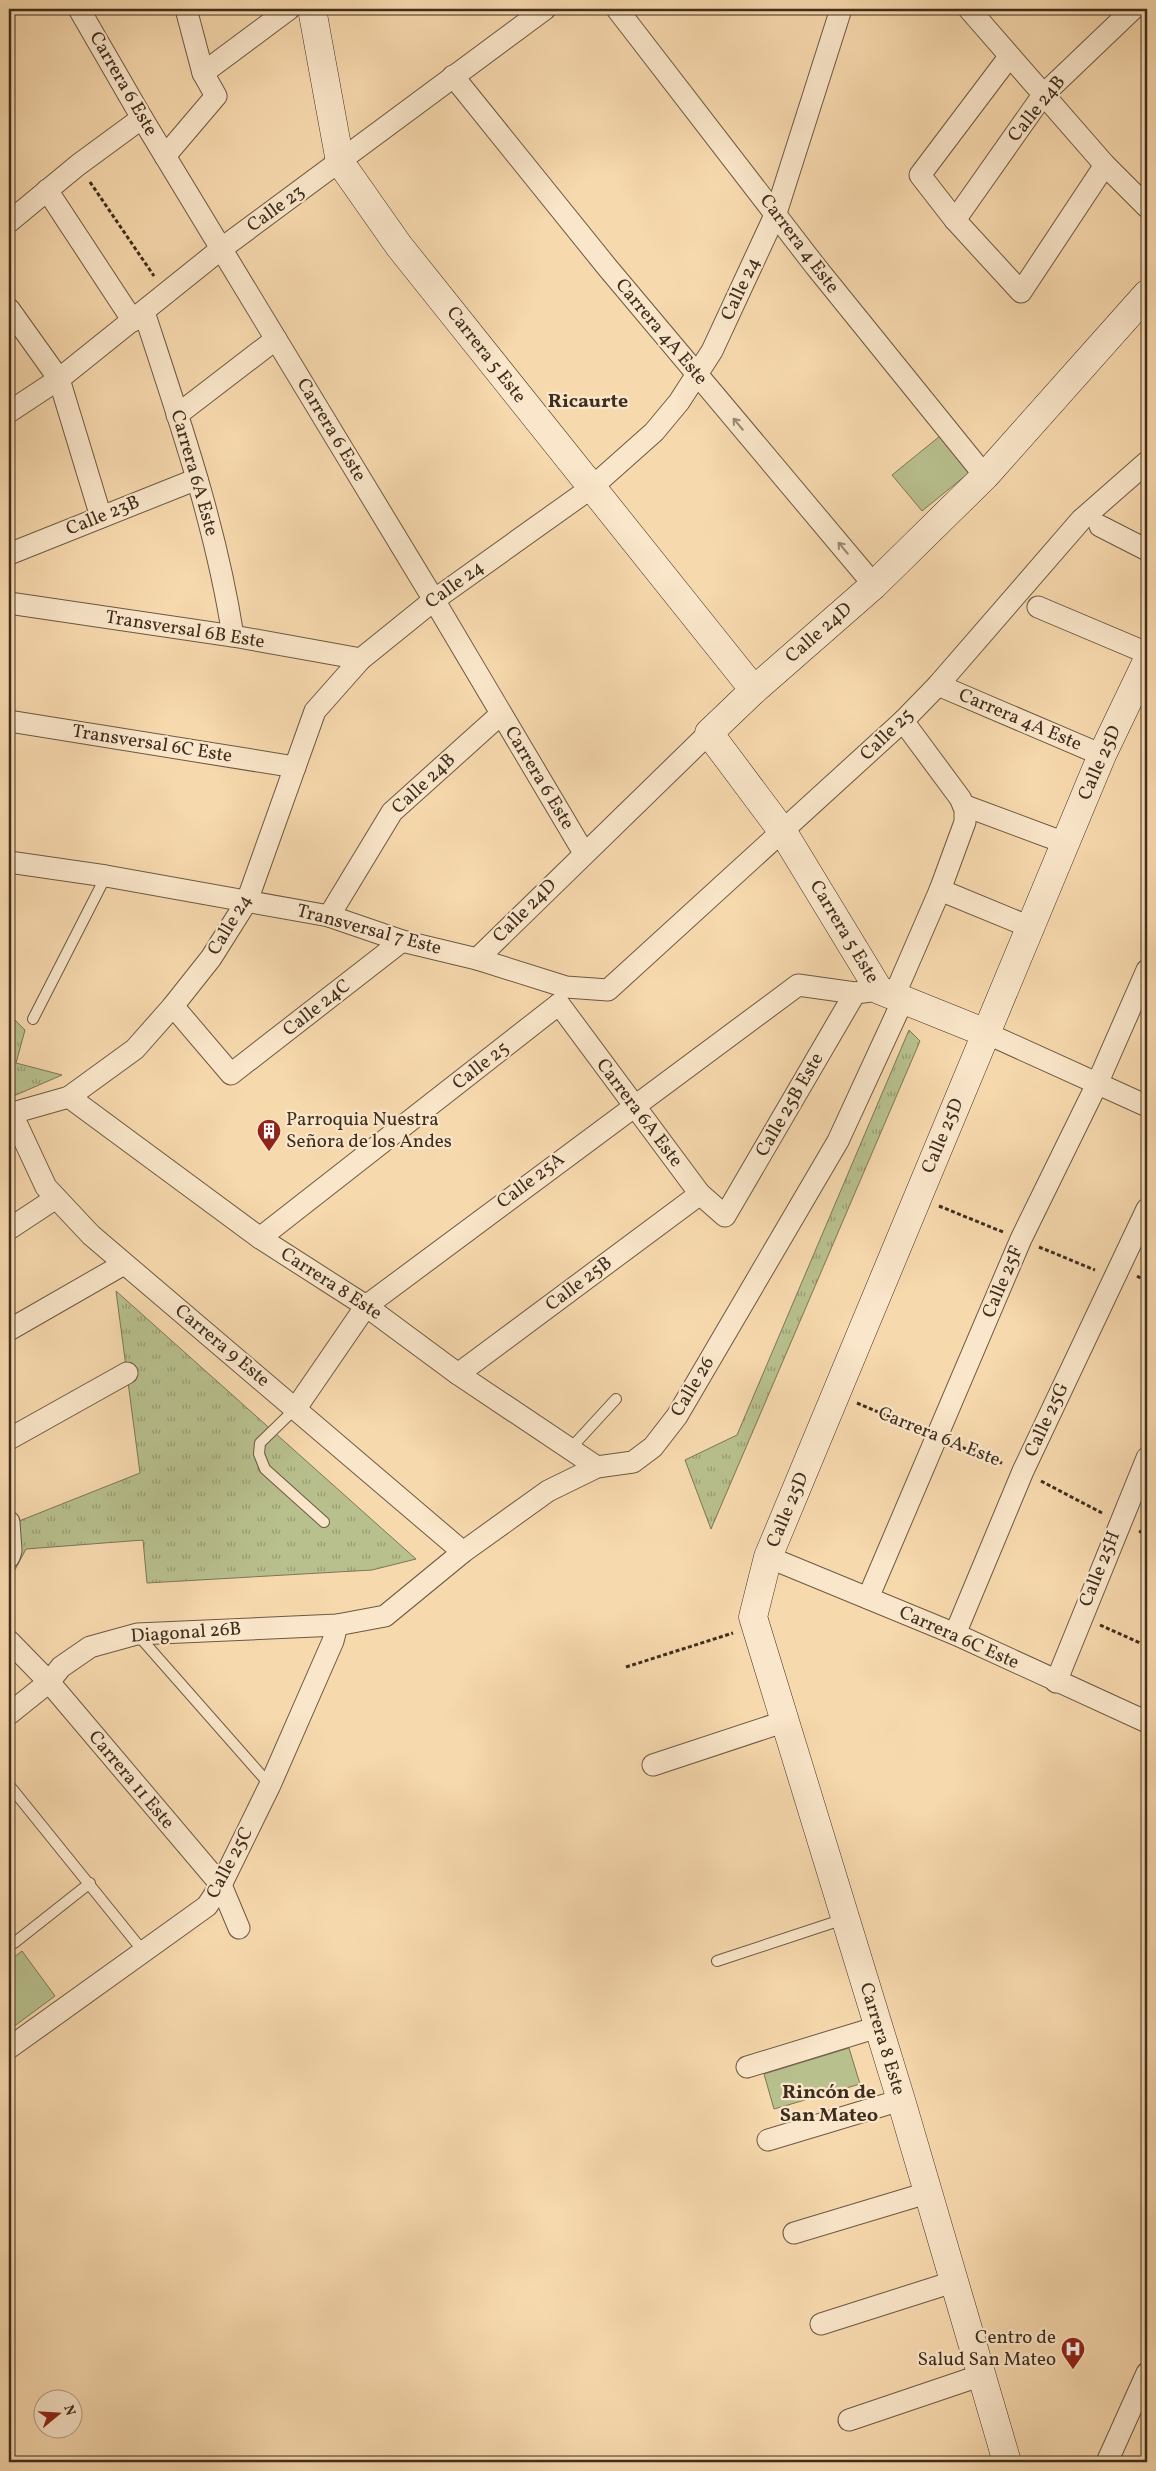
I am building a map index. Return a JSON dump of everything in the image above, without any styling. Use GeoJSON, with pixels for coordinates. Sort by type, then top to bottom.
{"type":"FeatureCollection","features":[{"type":"Feature","properties":{"kind":"main road","name":"Carrera 5 Este"},"geometry":{"type":"LineString","coordinates":[[312,9],[340,162],[399,246],[754,690]]}},
{"type":"Feature","properties":{"kind":"main road","name":"Calle 24D"},"geometry":{"type":"LineString","coordinates":[[709,733],[754,690],[874,585],[985,476],[1147,294]]}},
{"type":"Feature","properties":{"kind":"main road","name":"Calle 25D"},"geometry":{"type":"LineString","coordinates":[[754,1622],[768,1557],[1102,755],[1144,675]]}},
{"type":"Feature","properties":{"kind":"main road","name":"Carrera 5 Este"},"geometry":{"type":"LineString","coordinates":[[709,733],[783,832],[883,995]]}},
{"type":"Feature","properties":{"kind":"main road"},"geometry":{"type":"LineString","coordinates":[[883,995],[986,1034]]}},
{"type":"Feature","properties":{"kind":"main road","name":"Carrera 8 Este"},"geometry":{"type":"LineString","coordinates":[[754,1622],[901,2100],[1007,2462]]}},
{"type":"Feature","properties":{"kind":"street","name":"Carrera 6 Este"},"geometry":{"type":"LineString","coordinates":[[79,9],[142,118],[584,852]]}},
{"type":"Feature","properties":{"kind":"street"},"geometry":{"type":"LineString","coordinates":[[165,156],[216,96],[203,73],[186,9]]}},
{"type":"Feature","properties":{"kind":"street"},"geometry":{"type":"LineString","coordinates":[[203,73],[289,9]]}},
{"type":"Feature","properties":{"kind":"street","name":"Calle 23"},"geometry":{"type":"LineString","coordinates":[[9,412],[59,379],[139,317],[221,249],[545,9]]}},
{"type":"Feature","properties":{"kind":"street","name":"Carrera 4 Este"},"geometry":{"type":"LineString","coordinates":[[617,9],[816,267],[985,476]]}},
{"type":"Feature","properties":{"kind":"street"},"geometry":{"type":"LineString","coordinates":[[969,9],[1105,165],[1147,207]]}},
{"type":"Feature","properties":{"kind":"street","name":"Calle 24B"},"geometry":{"type":"LineString","coordinates":[[954,220],[1043,95],[1133,9]]}},
{"type":"Feature","properties":{"kind":"street","name":"Calle 24"},"geometry":{"type":"LineString","coordinates":[[11,1114],[68,1097],[135,1049],[173,1006],[210,958],[247,901],[315,711],[361,658],[434,600],[591,488],[654,432],[679,402],[712,351],[776,214],[839,10]]}},
{"type":"Feature","properties":{"kind":"street"},"geometry":{"type":"LineString","coordinates":[[1009,57],[920,175],[954,220],[1021,292],[1105,165]]}},
{"type":"Feature","properties":{"kind":"street","name":"Carrera 4A Este"},"geometry":{"type":"LineString","coordinates":[[453,76],[697,375],[874,585]]}},
{"type":"Feature","properties":{"kind":"street"},"geometry":{"type":"LineString","coordinates":[[9,222],[46,190],[142,118]]}},
{"type":"Feature","properties":{"kind":"street","name":"Carrera 6A Este"},"geometry":{"type":"LineString","coordinates":[[46,190],[139,317],[177,415],[197,479],[225,584],[233,636]]}},
{"type":"Feature","properties":{"kind":"street"},"geometry":{"type":"LineString","coordinates":[[9,309],[59,379],[102,517]]}},
{"type":"Feature","properties":{"kind":"street"},"geometry":{"type":"LineString","coordinates":[[177,415],[276,339]]}},
{"type":"Feature","properties":{"kind":"street","name":"Calle 25"},"geometry":{"type":"LineString","coordinates":[[608,990],[903,722],[938,685],[1081,520],[1147,462]]}},
{"type":"Feature","properties":{"kind":"street","name":"Calle 23B"},"geometry":{"type":"LineString","coordinates":[[9,554],[197,479]]}},
{"type":"Feature","properties":{"kind":"street"},"geometry":{"type":"LineString","coordinates":[[1100,526],[1147,550]]}},
{"type":"Feature","properties":{"kind":"street","name":"Transversal 6B Este"},"geometry":{"type":"LineString","coordinates":[[9,603],[233,636],[361,658]]}},
{"type":"Feature","properties":{"kind":"street"},"geometry":{"type":"LineString","coordinates":[[1038,607],[1147,653]]}},
{"type":"Feature","properties":{"kind":"street","name":"Carrera 4A Este"},"geometry":{"type":"LineString","coordinates":[[938,685],[1102,755]]}},
{"type":"Feature","properties":{"kind":"street","name":"Calle 24B"},"geometry":{"type":"LineString","coordinates":[[329,916],[392,812],[501,714]]}},
{"type":"Feature","properties":{"kind":"street","name":"Transversal 6C Este"},"geometry":{"type":"LineString","coordinates":[[9,721],[295,767]]}},
{"type":"Feature","properties":{"kind":"street"},"geometry":{"type":"LineString","coordinates":[[903,722],[964,814],[1065,843]]}},
{"type":"Feature","properties":{"kind":"street","name":"Calle 24D"},"geometry":{"type":"LineString","coordinates":[[477,959],[584,852],[709,733]]}},
{"type":"Feature","properties":{"kind":"street","name":"Calle 25B Este"},"geometry":{"type":"LineString","coordinates":[[725,1216],[883,995],[940,890],[964,814]]}},
{"type":"Feature","properties":{"kind":"street","name":"Transversal 7 Este"},"geometry":{"type":"LineString","coordinates":[[9,862],[106,876],[329,916],[402,941],[477,959],[563,996],[608,990]]}},
{"type":"Feature","properties":{"kind":"street"},"geometry":{"type":"LineString","coordinates":[[940,890],[1030,927]]}},
{"type":"Feature","properties":{"kind":"street","name":"Calle 24C"},"geometry":{"type":"LineString","coordinates":[[173,1006],[231,1074],[402,941]]}},
{"type":"Feature","properties":{"kind":"street","name":"Calle 25F"},"geometry":{"type":"LineString","coordinates":[[868,1598],[1021,1239],[1097,1084],[1147,970]]}},
{"type":"Feature","properties":{"kind":"street","name":"Calle 25A"},"geometry":{"type":"LineString","coordinates":[[296,1408],[366,1306],[632,1106],[798,985],[883,995]]}},
{"type":"Feature","properties":{"kind":"street","name":"Calle 26"},"geometry":{"type":"LineString","coordinates":[[337,1625],[385,1616],[463,1552],[548,1491],[597,1467],[633,1462],[653,1448],[676,1416],[838,1141],[883,995]]}},
{"type":"Feature","properties":{"kind":"street","name":"Carrera 6A Este"},"geometry":{"type":"LineString","coordinates":[[563,996],[632,1106],[700,1194],[725,1216]]}},
{"type":"Feature","properties":{"kind":"street","name":"Calle 25"},"geometry":{"type":"LineString","coordinates":[[260,1238],[563,996]]}},
{"type":"Feature","properties":{"kind":"street"},"geometry":{"type":"LineString","coordinates":[[986,1034],[1147,1106]]}},
{"type":"Feature","properties":{"kind":"street","name":"Carrera 8 Este"},"geometry":{"type":"LineString","coordinates":[[68,1097],[260,1238],[366,1306],[458,1374],[597,1467]]}},
{"type":"Feature","properties":{"kind":"street","name":"Carrera 9 Este"},"geometry":{"type":"LineString","coordinates":[[11,1114],[46,1187],[91,1235],[463,1552]]}},
{"type":"Feature","properties":{"kind":"street","name":"Calle 25B"},"geometry":{"type":"LineString","coordinates":[[458,1374],[700,1194]]}},
{"type":"Feature","properties":{"kind":"street"},"geometry":{"type":"LineString","coordinates":[[9,1229],[56,1198]]}},
{"type":"Feature","properties":{"kind":"street","name":"Calle 25G"},"geometry":{"type":"LineString","coordinates":[[955,1634],[1023,1471],[1147,1210]]}},
{"type":"Feature","properties":{"kind":"street"},"geometry":{"type":"LineString","coordinates":[[9,1330],[124,1264]]}},
{"type":"Feature","properties":{"kind":"street"},"geometry":{"type":"LineString","coordinates":[[9,1439],[127,1374]]}},
{"type":"Feature","properties":{"kind":"street","name":"Calle 25H"},"geometry":{"type":"LineString","coordinates":[[1056,1682],[1081,1616],[1147,1458]]}},
{"type":"Feature","properties":{"kind":"street"},"geometry":{"type":"LineString","coordinates":[[9,1522],[11,1551],[9,1557]]}},
{"type":"Feature","properties":{"kind":"street","name":"Carrera 6C Este"},"geometry":{"type":"LineString","coordinates":[[768,1557],[955,1634],[1056,1682],[1147,1722]]}},
{"type":"Feature","properties":{"kind":"street","name":"Diagonal 26B"},"geometry":{"type":"LineString","coordinates":[[48,1682],[61,1667],[90,1647],[137,1634],[337,1625]]}},
{"type":"Feature","properties":{"kind":"street","name":"Calle 25C"},"geometry":{"type":"LineString","coordinates":[[9,2048],[207,1906],[221,1885],[270,1785],[333,1641],[337,1625]]}},
{"type":"Feature","properties":{"kind":"street","name":"Carrera 11 Este"},"geometry":{"type":"LineString","coordinates":[[9,1641],[48,1682],[221,1885],[240,1928]]}},
{"type":"Feature","properties":{"kind":"street"},"geometry":{"type":"LineString","coordinates":[[9,1714],[48,1682]]}},
{"type":"Feature","properties":{"kind":"street"},"geometry":{"type":"LineString","coordinates":[[653,1765],[786,1721]]}},
{"type":"Feature","properties":{"kind":"street"},"geometry":{"type":"LineString","coordinates":[[747,2067],[878,2027]]}},
{"type":"Feature","properties":{"kind":"street"},"geometry":{"type":"LineString","coordinates":[[768,2140],[901,2100]]}},
{"type":"Feature","properties":{"kind":"street"},"geometry":{"type":"LineString","coordinates":[[794,2234],[927,2193]]}},
{"type":"Feature","properties":{"kind":"street"},"geometry":{"type":"LineString","coordinates":[[821,2324],[953,2282]]}},
{"type":"Feature","properties":{"kind":"street"},"geometry":{"type":"LineString","coordinates":[[1107,2462],[1147,2372]]}},
{"type":"Feature","properties":{"kind":"street"},"geometry":{"type":"LineString","coordinates":[[849,2420],[982,2375]]}},
{"type":"Feature","properties":{"kind":"lane"},"geometry":{"type":"LineString","coordinates":[[33,1019],[106,876]]}},
{"type":"Feature","properties":{"kind":"lane"},"geometry":{"type":"LineString","coordinates":[[571,1448],[616,1399]]}},
{"type":"Feature","properties":{"kind":"lane"},"geometry":{"type":"LineString","coordinates":[[296,1408],[260,1443],[259,1454],[266,1469],[324,1522]]}},
{"type":"Feature","properties":{"kind":"lane"},"geometry":{"type":"LineString","coordinates":[[137,1634],[270,1785]]}},
{"type":"Feature","properties":{"kind":"lane"},"geometry":{"type":"LineString","coordinates":[[9,1784],[143,1951]]}},
{"type":"Feature","properties":{"kind":"lane"},"geometry":{"type":"LineString","coordinates":[[12,1939],[90,1884]]}},
{"type":"Feature","properties":{"kind":"lane"},"geometry":{"type":"LineString","coordinates":[[716,1961],[845,1918]]}},
{"type":"Feature","properties":{"kind":"path"},"geometry":{"type":"LineString","coordinates":[[78,165],[166,293]]}},
{"type":"Feature","properties":{"kind":"path","name":"Carrera 6A Este"},"geometry":{"type":"LineString","coordinates":[[836,1394],[1023,1471],[1119,1523],[1147,1535]]}},
{"type":"Feature","properties":{"kind":"path"},"geometry":{"type":"LineString","coordinates":[[1081,1616],[1147,1646]]}},
{"type":"Feature","properties":{"kind":"path"},"geometry":{"type":"LineString","coordinates":[[626,1667],[754,1622]]}},
{"type":"Feature","properties":{"kind":"green space"},"geometry":{"type":"Polygon","coordinates":[[[940,436],[970,472],[922,511],[892,475],[940,436]]]}},
{"type":"Feature","properties":{"kind":"green space"},"geometry":{"type":"Polygon","coordinates":[[[9,1014],[25,1030],[16,1063],[62,1075],[9,1098],[9,1014]]]}},
{"type":"Feature","properties":{"kind":"green space"},"geometry":{"type":"Polygon","coordinates":[[[909,1030],[920,1041],[711,1529],[685,1460],[737,1435],[909,1030]]]}},
{"type":"Feature","properties":{"kind":"green space"},"geometry":{"type":"Polygon","coordinates":[[[116,1291],[416,1559],[372,1570],[147,1583],[143,1540],[26,1549],[9,1581],[9,1525],[140,1473],[116,1291]]]}},
{"type":"Feature","properties":{"kind":"green space"},"geometry":{"type":"Polygon","coordinates":[[[22,1951],[55,1996],[9,2030],[9,1961],[22,1951]]]}},
{"type":"Feature","properties":{"kind":"green space"},"geometry":{"type":"Polygon","coordinates":[[[849,2048],[860,2084],[774,2109],[764,2074],[849,2048]]]}},
{"type":"Feature","properties":{"kind":"place","name":"Parroquia Nuestra Señora de los Andes"},"geometry":{"type":"Point","coordinates":[269,1152]}},
{"type":"Feature","properties":{"kind":"place","name":"Centro de Salud San Mateo"},"geometry":{"type":"Point","coordinates":[1073,2370]}},
{"type":"Feature","properties":{"kind":"district","name":"Ricaurte"},"geometry":{"type":"Point","coordinates":[588,402]}},
{"type":"Feature","properties":{"kind":"district","name":"Rincón de San Mateo"},"geometry":{"type":"Point","coordinates":[829,2104]}}]}
